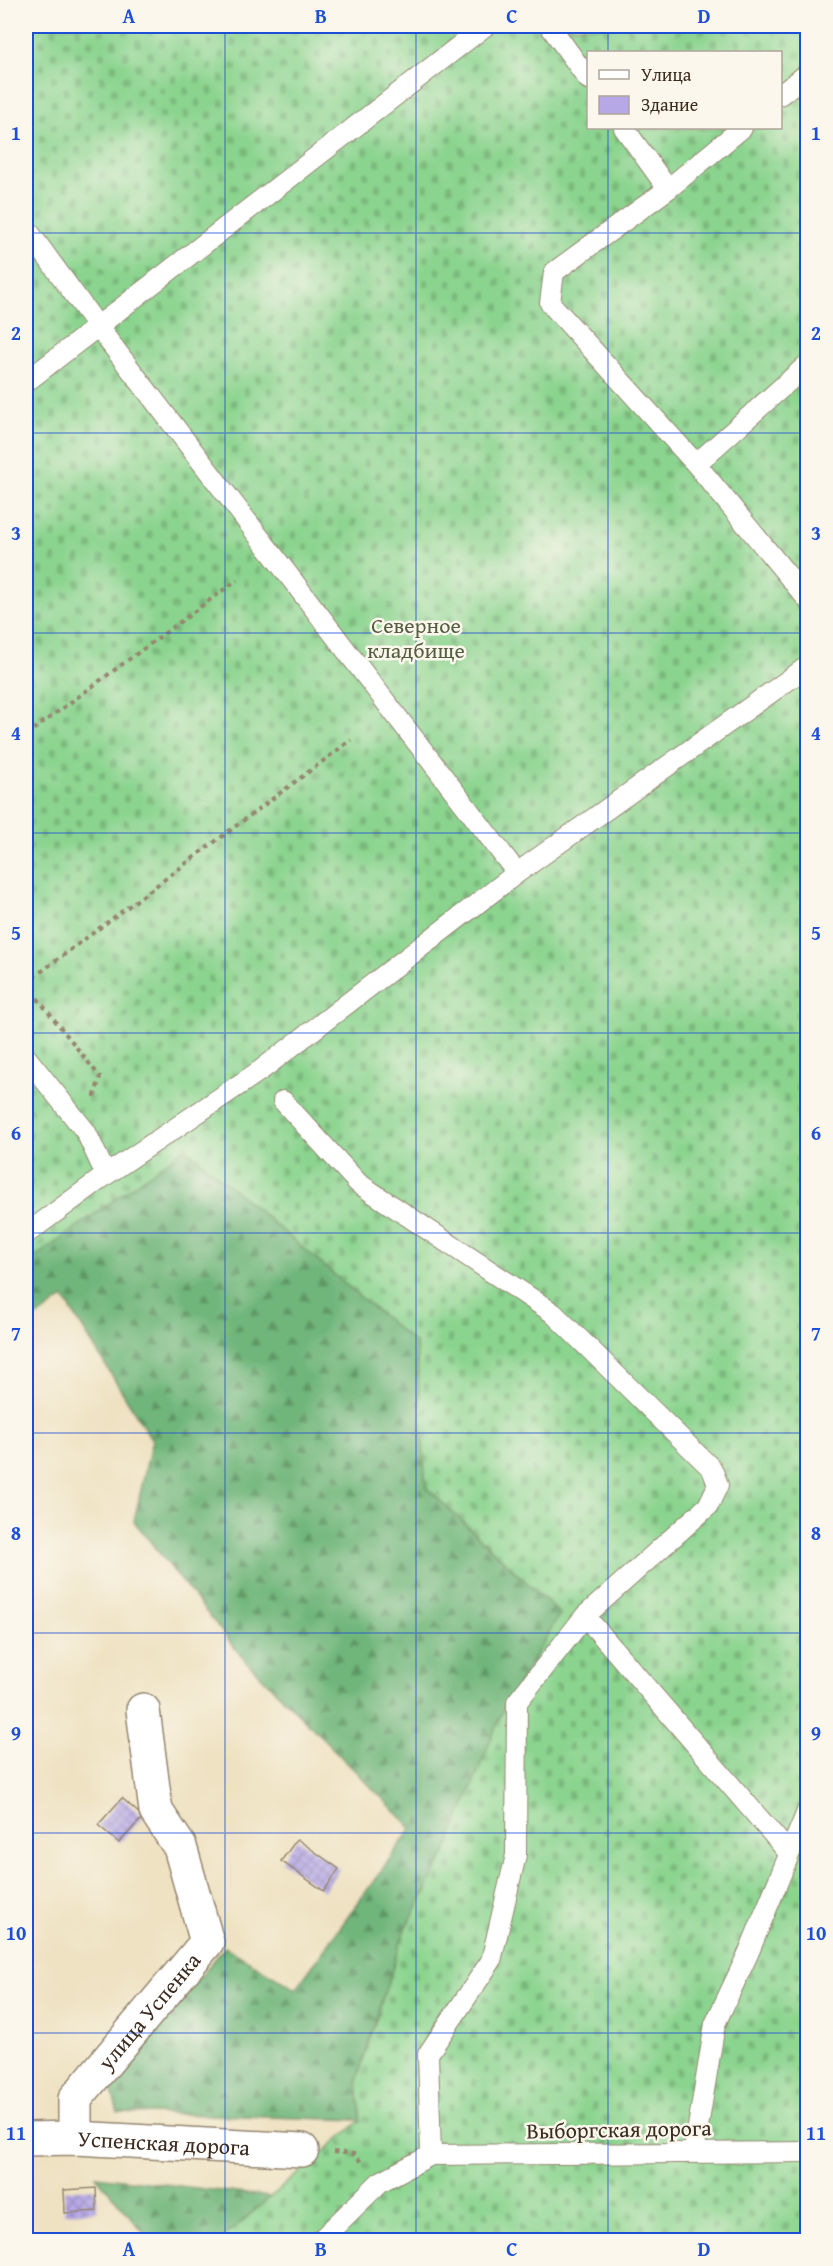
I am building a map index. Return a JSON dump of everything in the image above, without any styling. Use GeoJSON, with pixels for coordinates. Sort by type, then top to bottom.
{"type":"FeatureCollection","features":[{"type":"Feature","properties":{"kind":"street","name":"улица Успенка"},"geometry":{"type":"LineString","coordinates":[[75,2138],[75,2098],[207,1942],[180,1846],[156,1811],[143,1710]]}},
{"type":"Feature","properties":{"kind":"street","name":"Успенская дорога"},"geometry":{"type":"LineString","coordinates":[[26,2139],[75,2138],[302,2150]]}},
{"type":"Feature","properties":{"kind":"lane"},"geometry":{"type":"LineString","coordinates":[[26,382],[485,26]]}},
{"type":"Feature","properties":{"kind":"lane"},"geometry":{"type":"LineString","coordinates":[[550,26],[587,78]]}},
{"type":"Feature","properties":{"kind":"lane"},"geometry":{"type":"LineString","coordinates":[[782,93],[807,73]]}},
{"type":"Feature","properties":{"kind":"lane"},"geometry":{"type":"LineString","coordinates":[[625,129],[668,189]]}},
{"type":"Feature","properties":{"kind":"lane"},"geometry":{"type":"LineString","coordinates":[[741,129],[668,189],[554,272],[550,303],[696,464],[807,600]]}},
{"type":"Feature","properties":{"kind":"lane"},"geometry":{"type":"LineString","coordinates":[[26,228],[98,327],[517,873]]}},
{"type":"Feature","properties":{"kind":"lane"},"geometry":{"type":"LineString","coordinates":[[696,464],[807,364]]}},
{"type":"Feature","properties":{"kind":"lane"},"geometry":{"type":"LineString","coordinates":[[26,1234],[106,1175],[261,1070],[517,873],[807,666]]}},
{"type":"Feature","properties":{"kind":"lane"},"geometry":{"type":"LineString","coordinates":[[26,1057],[86,1132],[106,1175]]}},
{"type":"Feature","properties":{"kind":"lane"},"geometry":{"type":"LineString","coordinates":[[283,1101],[358,1183],[553,1313],[712,1469],[718,1485],[708,1506],[585,1616],[517,1702],[516,1855],[490,1961],[428,2054],[431,2155],[380,2182],[321,2241]]}},
{"type":"Feature","properties":{"kind":"lane"},"geometry":{"type":"LineString","coordinates":[[585,1616],[789,1853]]}},
{"type":"Feature","properties":{"kind":"lane"},"geometry":{"type":"LineString","coordinates":[[694,2151],[716,2024],[748,1954],[807,1809]]}},
{"type":"Feature","properties":{"kind":"lane","name":"Выборгская дорога"},"geometry":{"type":"LineString","coordinates":[[431,2155],[694,2151],[807,2152]]}},
{"type":"Feature","properties":{"kind":"path"},"geometry":{"type":"LineString","coordinates":[[26,735],[237,580]]}},
{"type":"Feature","properties":{"kind":"path"},"geometry":{"type":"LineString","coordinates":[[86,1132],[100,1077],[26,983],[351,740]]}},
{"type":"Feature","properties":{"kind":"path"},"geometry":{"type":"LineString","coordinates":[[302,2150],[354,2154],[380,2182]]}},
{"type":"Feature","properties":{"kind":"green space","name":"Северное кладбище"},"geometry":{"type":"Polygon","coordinates":[[[26,26],[807,26],[807,2240],[220,2240],[361,2120],[357,2080],[404,1932],[446,1852],[501,1714],[560,1614],[426,1487],[416,1344],[185,1148],[26,1264],[26,26]]]}},
{"type":"Feature","properties":{"kind":"green space"},"geometry":{"type":"Polygon","coordinates":[[[185,1148],[416,1344],[426,1487],[560,1614],[501,1714],[446,1852],[404,1932],[357,2080],[361,2120],[118,2112],[110,2084],[225,1947],[296,1989],[412,1828],[243,1658],[134,1521],[152,1440],[64,1298],[26,1324],[26,1264],[185,1148]]]}},
{"type":"Feature","properties":{"kind":"green space"},"geometry":{"type":"Polygon","coordinates":[[[96,2176],[271,2197],[220,2240],[150,2240],[96,2176]]]}},
{"type":"Feature","properties":{"kind":"building"},"geometry":{"type":"Polygon","coordinates":[[[122,1798],[143,1817],[119,1843],[98,1825],[122,1798]]]}},
{"type":"Feature","properties":{"kind":"building"},"geometry":{"type":"Polygon","coordinates":[[[297,1839],[339,1869],[324,1891],[281,1861],[297,1839]]]}},
{"type":"Feature","properties":{"kind":"building"},"geometry":{"type":"Polygon","coordinates":[[[96,2188],[97,2211],[65,2213],[64,2190],[96,2188]]]}}]}
